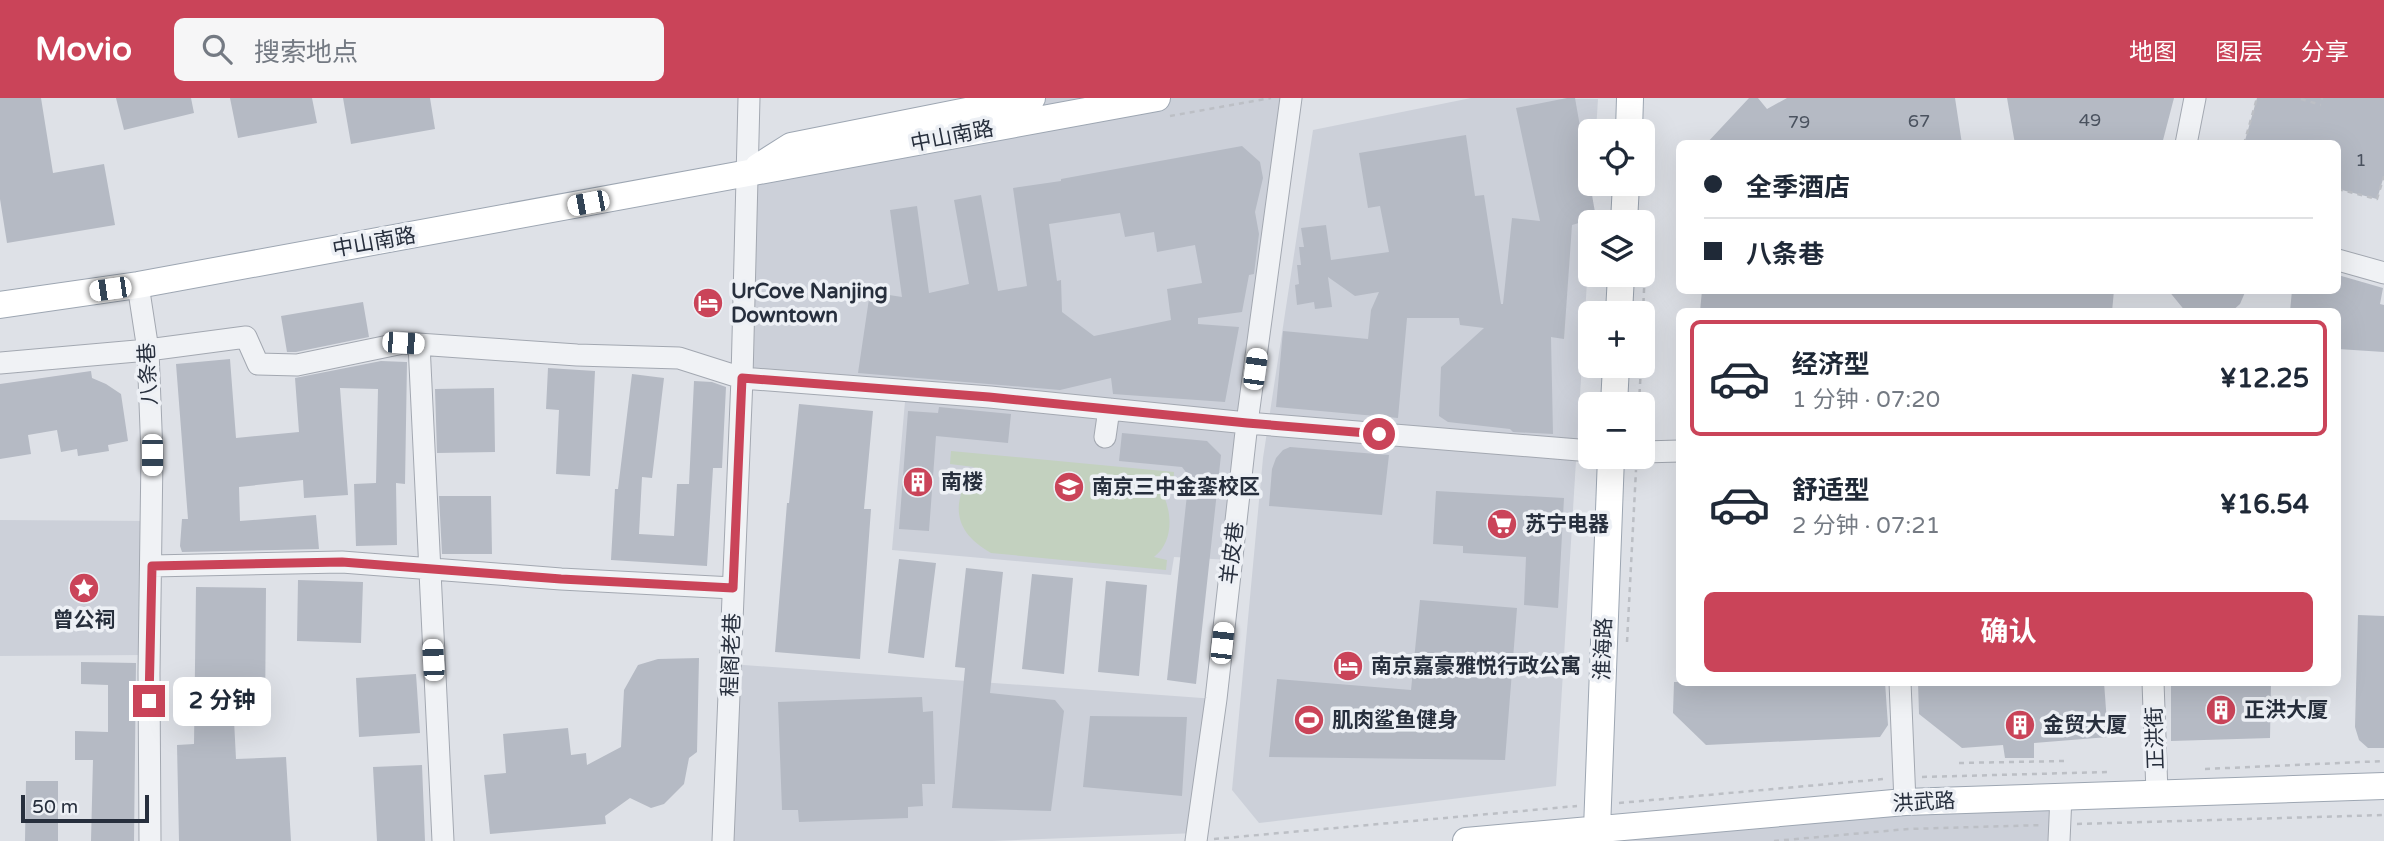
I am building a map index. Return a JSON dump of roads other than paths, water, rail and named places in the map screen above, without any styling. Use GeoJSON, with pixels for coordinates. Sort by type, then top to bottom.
{"type":"FeatureCollection","features":[{"type":"Feature","properties":{"kind":"main road","name":"中山南路"},"geometry":{"type":"LineString","coordinates":[[746,174],[792,146],[1032,98]]}},
{"type":"Feature","properties":{"kind":"main road"},"geometry":{"type":"LineString","coordinates":[[1629,119],[1630,98]]}},
{"type":"Feature","properties":{"kind":"main road","name":"淮海路"},"geometry":{"type":"LineString","coordinates":[[1596,835],[1611,469]]}},
{"type":"Feature","properties":{"kind":"main road","name":"洪武路"},"geometry":{"type":"LineString","coordinates":[[1466,841],[1596,835],[1905,802],[2384,786]]}},
{"type":"Feature","properties":{"kind":"street","name":"程阁老巷"},"geometry":{"type":"LineString","coordinates":[[723,841],[742,378],[749,98]]}},
{"type":"Feature","properties":{"kind":"street"},"geometry":{"type":"LineString","coordinates":[[0,305],[138,285],[1157,98]]}},
{"type":"Feature","properties":{"kind":"street","name":"羊皮巷"},"geometry":{"type":"LineString","coordinates":[[1196,841],[1216,699],[1247,423],[1291,98]]}},
{"type":"Feature","properties":{"kind":"street"},"geometry":{"type":"LineString","coordinates":[[2187,140],[2194,98]]}},
{"type":"Feature","properties":{"kind":"street"},"geometry":{"type":"LineString","coordinates":[[2341,261],[2384,273]]}},
{"type":"Feature","properties":{"kind":"street","name":"八条巷"},"geometry":{"type":"LineString","coordinates":[[138,285],[148,349],[152,455],[150,841]]}},
{"type":"Feature","properties":{"kind":"street"},"geometry":{"type":"LineString","coordinates":[[0,363],[246,337],[258,364],[297,365],[403,343],[577,355],[679,358],[742,378],[989,397],[1247,423],[1578,450]]}},
{"type":"Feature","properties":{"kind":"street"},"geometry":{"type":"LineString","coordinates":[[419,344],[443,841]]}},
{"type":"Feature","properties":{"kind":"street"},"geometry":{"type":"LineString","coordinates":[[1105,437],[1109,409]]}},
{"type":"Feature","properties":{"kind":"street"},"geometry":{"type":"LineString","coordinates":[[1655,452],[1676,451]]}},
{"type":"Feature","properties":{"kind":"street"},"geometry":{"type":"LineString","coordinates":[[152,566],[342,562],[561,579],[733,588]]}},
{"type":"Feature","properties":{"kind":"street"},"geometry":{"type":"LineString","coordinates":[[1900,686],[1905,802]]}},
{"type":"Feature","properties":{"kind":"street","name":"正洪街"},"geometry":{"type":"LineString","coordinates":[[2153,686],[2157,793]]}},
{"type":"Feature","properties":{"kind":"street"},"geometry":{"type":"LineString","coordinates":[[2059,841],[2061,796]]}},
{"type":"Feature","properties":{"kind":"place","name":"UrCove Nanjing Downtown"},"geometry":{"type":"Point","coordinates":[708,303]}},
{"type":"Feature","properties":{"kind":"place","name":"南楼"},"geometry":{"type":"Point","coordinates":[918,482]}},
{"type":"Feature","properties":{"kind":"place","name":"南京三中金銮校区"},"geometry":{"type":"Point","coordinates":[1069,487]}},
{"type":"Feature","properties":{"kind":"place","name":"苏宁电器"},"geometry":{"type":"Point","coordinates":[1502,524]}},
{"type":"Feature","properties":{"kind":"place","name":"曾公祠"},"geometry":{"type":"Point","coordinates":[84,588]}},
{"type":"Feature","properties":{"kind":"place","name":"南京嘉豪雅悦行政公寓"},"geometry":{"type":"Point","coordinates":[1348,666]}},
{"type":"Feature","properties":{"kind":"place","name":"正洪大厦"},"geometry":{"type":"Point","coordinates":[2221,710]}},
{"type":"Feature","properties":{"kind":"place","name":"肌肉鲨鱼健身"},"geometry":{"type":"Point","coordinates":[1309,720]}},
{"type":"Feature","properties":{"kind":"place","name":"金贸大厦"},"geometry":{"type":"Point","coordinates":[2020,725]}}]}
